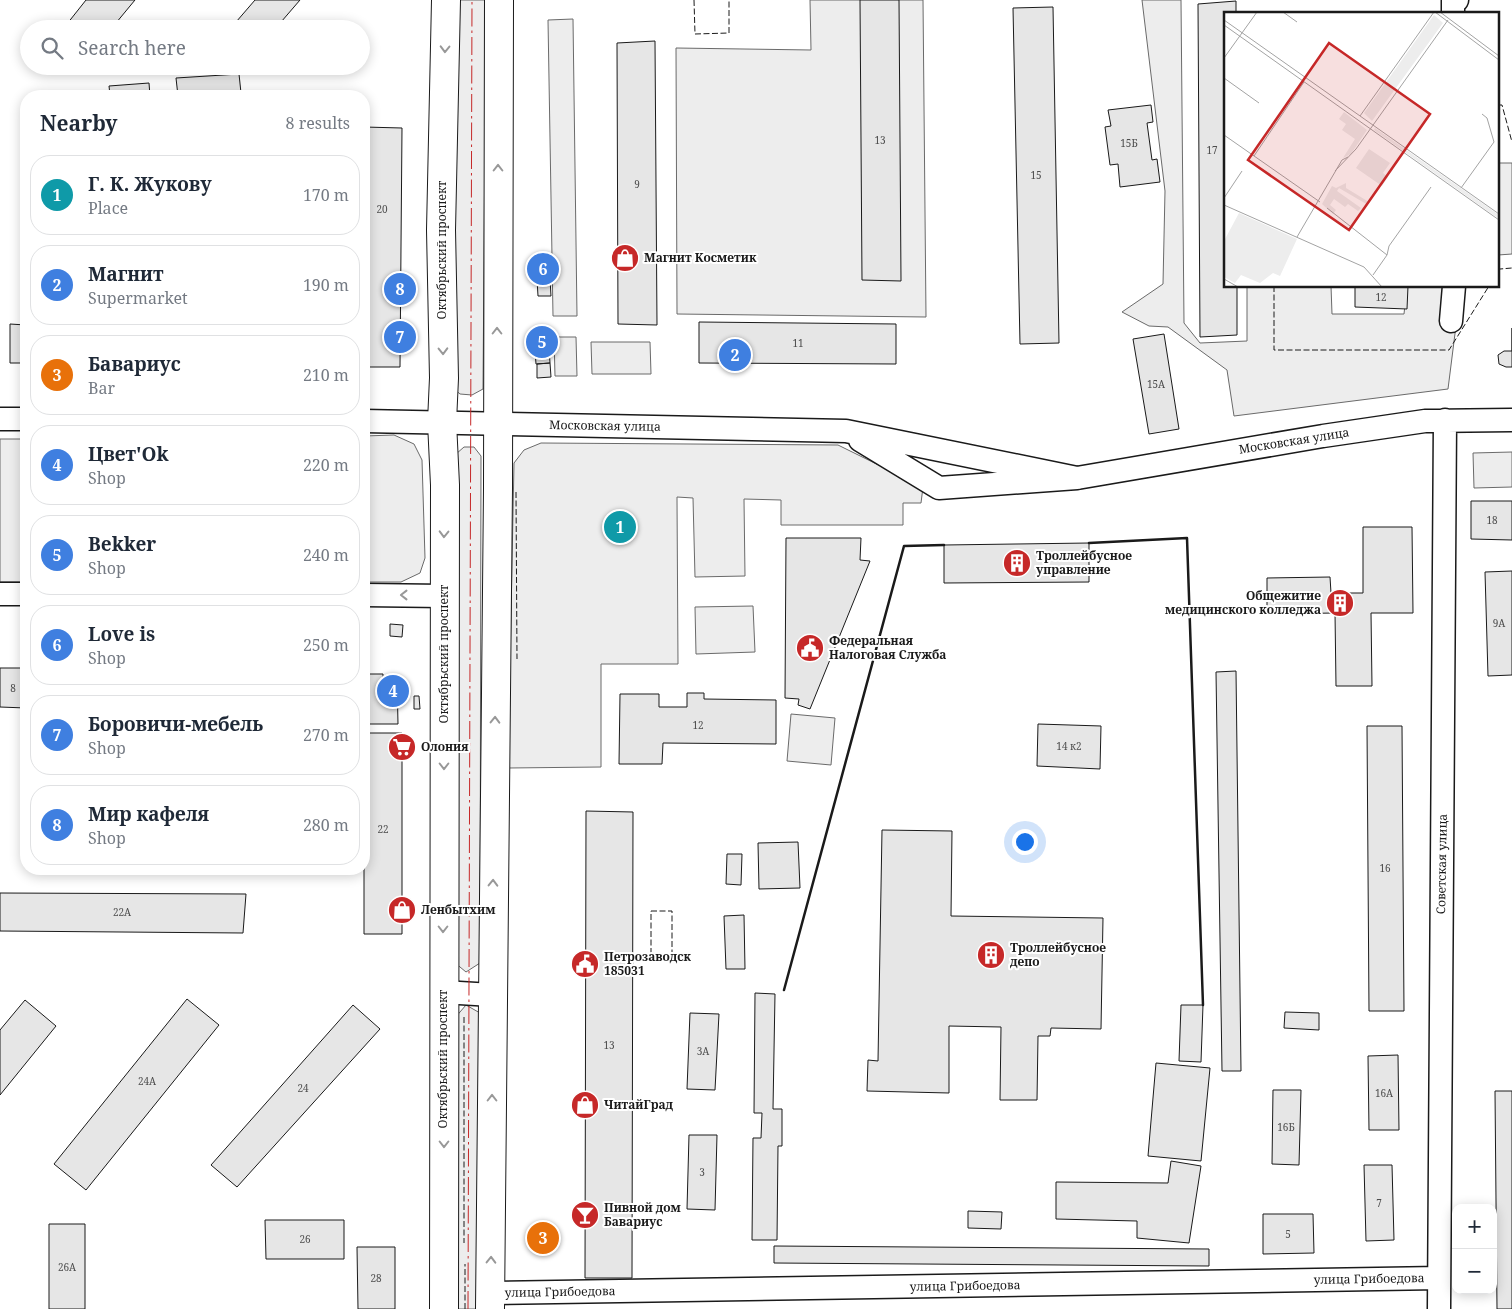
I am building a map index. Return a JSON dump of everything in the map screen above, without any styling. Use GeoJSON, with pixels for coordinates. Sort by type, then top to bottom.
{"type":"FeatureCollection","features":[{"type":"Feature","properties":{"kind":"main road","name":"Октябрьский проспект"},"geometry":{"type":"LineString","coordinates":[[444,1309],[445,485],[442,422],[444,378],[441,230],[446,0]]}},
{"type":"Feature","properties":{"kind":"main road"},"geometry":{"type":"LineString","coordinates":[[490,1301],[498,488],[499,0]]}},
{"type":"Feature","properties":{"kind":"street"},"geometry":{"type":"LineString","coordinates":[[1453,12],[1453,1],[1458,0]]}},
{"type":"Feature","properties":{"kind":"street"},"geometry":{"type":"LineString","coordinates":[[1451,321],[1454,288]]}},
{"type":"Feature","properties":{"kind":"street"},"geometry":{"type":"LineString","coordinates":[[0,419],[20,419]]}},
{"type":"Feature","properties":{"kind":"street","name":"Московская улица"},"geometry":{"type":"LineString","coordinates":[[846,431],[939,488],[1077,478],[1323,436],[1445,420],[1512,420]]}},
{"type":"Feature","properties":{"kind":"street","name":"Советская улица"},"geometry":{"type":"LineString","coordinates":[[1439,1309],[1445,420]]}},
{"type":"Feature","properties":{"kind":"street","name":"Московская улица"},"geometry":{"type":"LineString","coordinates":[[370,421],[846,431],[1077,478]]}},
{"type":"Feature","properties":{"kind":"street"},"geometry":{"type":"LineString","coordinates":[[0,594],[20,594]]}},
{"type":"Feature","properties":{"kind":"street"},"geometry":{"type":"LineString","coordinates":[[370,595],[444,596]]}},
{"type":"Feature","properties":{"kind":"street"},"geometry":{"type":"LineString","coordinates":[[443,992],[492,995]]}},
{"type":"Feature","properties":{"kind":"street","name":"улица Грибоедова"},"geometry":{"type":"LineString","coordinates":[[490,1301],[1438,1278]]}},
{"type":"Feature","properties":{"kind":"shaded area"},"geometry":{"type":"Polygon","coordinates":[[[451,0],[486,0],[483,389],[472,395],[460,394],[453,388],[451,0]]]}},
{"type":"Feature","properties":{"kind":"shaded area"},"geometry":{"type":"Polygon","coordinates":[[[810,0],[923,0],[926,317],[677,314],[676,48],[811,50],[810,0]]]}},
{"type":"Feature","properties":{"kind":"shaded area"},"geometry":{"type":"Polygon","coordinates":[[[1142,0],[1181,0],[1184,323],[1200,343],[1247,341],[1247,288],[1331,288],[1332,314],[1404,314],[1407,288],[1461,288],[1448,389],[1234,416],[1227,370],[1168,327],[1149,326],[1122,312],[1163,284],[1165,191],[1142,0]]]}},
{"type":"Feature","properties":{"kind":"shaded area"},"geometry":{"type":"Polygon","coordinates":[[[573,19],[577,316],[553,316],[548,20],[573,19]]]}},
{"type":"Feature","properties":{"kind":"shaded area"},"geometry":{"type":"Polygon","coordinates":[[[1500,163],[1512,163],[1512,254],[1500,255],[1500,163]]]}},
{"type":"Feature","properties":{"kind":"shaded area"},"geometry":{"type":"Polygon","coordinates":[[[554,337],[576,337],[577,376],[555,376],[554,337]]]}},
{"type":"Feature","properties":{"kind":"shaded area"},"geometry":{"type":"Polygon","coordinates":[[[591,342],[650,342],[651,374],[592,374],[591,342]]]}},
{"type":"Feature","properties":{"kind":"shaded area"},"geometry":{"type":"Polygon","coordinates":[[[394,435],[414,444],[422,460],[425,558],[420,573],[401,582],[370,582],[370,436],[394,435]]]}},
{"type":"Feature","properties":{"kind":"shaded area"},"geometry":{"type":"Polygon","coordinates":[[[0,439],[20,439],[20,582],[0,582],[0,439]]]}},
{"type":"Feature","properties":{"kind":"shaded area"},"geometry":{"type":"Polygon","coordinates":[[[541,443],[838,445],[923,487],[921,503],[903,503],[903,525],[781,525],[781,500],[744,499],[745,576],[695,577],[693,498],[677,497],[678,664],[601,664],[601,767],[508,768],[514,463],[524,450],[541,443]]]}},
{"type":"Feature","properties":{"kind":"shaded area"},"geometry":{"type":"Polygon","coordinates":[[[464,447],[474,447],[481,456],[480,963],[466,972],[454,962],[456,454],[464,447]]]}},
{"type":"Feature","properties":{"kind":"shaded area"},"geometry":{"type":"Polygon","coordinates":[[[1512,452],[1512,487],[1474,488],[1473,453],[1512,452]]]}},
{"type":"Feature","properties":{"kind":"shaded area"},"geometry":{"type":"Polygon","coordinates":[[[753,606],[755,652],[696,654],[695,607],[753,606]]]}},
{"type":"Feature","properties":{"kind":"shaded area"},"geometry":{"type":"Polygon","coordinates":[[[791,714],[835,718],[831,765],[787,761],[791,714]]]}},
{"type":"Feature","properties":{"kind":"shaded area"},"geometry":{"type":"Polygon","coordinates":[[[466,1005],[480,1013],[479,1309],[453,1309],[454,1019],[466,1005]]]}},
{"type":"Feature","properties":{"kind":"building"},"geometry":{"type":"Polygon","coordinates":[[[86,0],[135,0],[118,20],[70,20],[86,0]]]}},
{"type":"Feature","properties":{"kind":"building"},"geometry":{"type":"Polygon","coordinates":[[[255,0],[300,0],[283,20],[238,20],[255,0]]]}},
{"type":"Feature","properties":{"kind":"building"},"geometry":{"type":"Polygon","coordinates":[[[860,0],[899,0],[901,281],[862,280],[860,0]]]}},
{"type":"Feature","properties":{"kind":"building"},"geometry":{"type":"Polygon","coordinates":[[[1236,1],[1236,12],[1224,12],[1224,288],[1237,288],[1237,335],[1200,337],[1198,4],[1236,1]]]}},
{"type":"Feature","properties":{"kind":"building"},"geometry":{"type":"Polygon","coordinates":[[[1053,7],[1059,343],[1020,344],[1013,8],[1053,7]]]}},
{"type":"Feature","properties":{"kind":"building"},"geometry":{"type":"Polygon","coordinates":[[[655,41],[657,325],[618,324],[617,43],[655,41]]]}},
{"type":"Feature","properties":{"kind":"building"},"geometry":{"type":"Polygon","coordinates":[[[239,75],[241,90],[177,90],[176,78],[239,75]]]}},
{"type":"Feature","properties":{"kind":"building"},"geometry":{"type":"Polygon","coordinates":[[[149,83],[150,90],[109,90],[109,86],[149,83]]]}},
{"type":"Feature","properties":{"kind":"building"},"geometry":{"type":"Polygon","coordinates":[[[1151,105],[1153,122],[1147,123],[1152,160],[1157,159],[1160,182],[1120,187],[1118,164],[1110,165],[1105,127],[1111,126],[1108,110],[1151,105]]]}},
{"type":"Feature","properties":{"kind":"building"},"geometry":{"type":"Polygon","coordinates":[[[370,127],[402,128],[400,367],[370,367],[370,127]]]}},
{"type":"Feature","properties":{"kind":"building"},"geometry":{"type":"Polygon","coordinates":[[[537,259],[550,259],[550,279],[537,279],[537,259]]]}},
{"type":"Feature","properties":{"kind":"building"},"geometry":{"type":"Polygon","coordinates":[[[537,279],[550,279],[551,296],[538,296],[537,279]]]}},
{"type":"Feature","properties":{"kind":"building"},"geometry":{"type":"Polygon","coordinates":[[[1355,288],[1408,288],[1407,309],[1355,307],[1355,288]]]}},
{"type":"Feature","properties":{"kind":"building"},"geometry":{"type":"Polygon","coordinates":[[[699,322],[896,324],[896,364],[699,363],[699,322]]]}},
{"type":"Feature","properties":{"kind":"building"},"geometry":{"type":"Polygon","coordinates":[[[10,324],[20,325],[20,363],[10,363],[10,324]]]}},
{"type":"Feature","properties":{"kind":"building"},"geometry":{"type":"Polygon","coordinates":[[[1164,334],[1179,429],[1149,434],[1133,339],[1164,334]]]}},
{"type":"Feature","properties":{"kind":"building"},"geometry":{"type":"Polygon","coordinates":[[[548,335],[549,349],[535,350],[534,336],[548,335]]]}},
{"type":"Feature","properties":{"kind":"building"},"geometry":{"type":"Polygon","coordinates":[[[549,349],[550,363],[536,364],[535,350],[549,349]]]}},
{"type":"Feature","properties":{"kind":"building"},"geometry":{"type":"Polygon","coordinates":[[[1504,351],[1512,351],[1512,367],[1499,364],[1498,355],[1504,351]]]}},
{"type":"Feature","properties":{"kind":"building"},"geometry":{"type":"Polygon","coordinates":[[[550,363],[551,377],[537,378],[537,364],[550,363]]]}},
{"type":"Feature","properties":{"kind":"building"},"geometry":{"type":"Polygon","coordinates":[[[1471,501],[1512,501],[1512,540],[1471,539],[1471,501]]]}},
{"type":"Feature","properties":{"kind":"building","name":"Общежитие медицинского колледжа"},"geometry":{"type":"Polygon","coordinates":[[[1363,527],[1412,527],[1413,613],[1371,613],[1372,686],[1336,686],[1335,613],[1267,614],[1267,578],[1330,577],[1331,593],[1363,593],[1363,527]]]}},
{"type":"Feature","properties":{"kind":"building","name":"Федеральная Налоговая Служба"},"geometry":{"type":"Polygon","coordinates":[[[786,538],[861,538],[860,560],[870,561],[810,709],[798,705],[799,699],[785,698],[786,538]]]}},
{"type":"Feature","properties":{"kind":"building","name":"Троллейбусное управление"},"geometry":{"type":"Polygon","coordinates":[[[1089,543],[1089,582],[944,583],[944,545],[1089,543]]]}},
{"type":"Feature","properties":{"kind":"building"},"geometry":{"type":"Polygon","coordinates":[[[1512,571],[1512,675],[1488,676],[1485,572],[1512,571]]]}},
{"type":"Feature","properties":{"kind":"building"},"geometry":{"type":"Polygon","coordinates":[[[390,624],[403,625],[402,637],[390,636],[390,624]]]}},
{"type":"Feature","properties":{"kind":"building"},"geometry":{"type":"Polygon","coordinates":[[[0,668],[20,668],[20,708],[0,707],[0,668]]]}},
{"type":"Feature","properties":{"kind":"building"},"geometry":{"type":"Polygon","coordinates":[[[1236,671],[1241,1071],[1222,1071],[1216,672],[1236,671]]]}},
{"type":"Feature","properties":{"kind":"building"},"geometry":{"type":"Polygon","coordinates":[[[370,674],[383,674],[383,678],[397,678],[398,724],[370,724],[370,674]]]}},
{"type":"Feature","properties":{"kind":"building"},"geometry":{"type":"Polygon","coordinates":[[[687,693],[704,693],[704,699],[776,700],[776,744],[663,743],[662,764],[619,764],[620,694],[659,694],[659,707],[687,707],[687,693]]]}},
{"type":"Feature","properties":{"kind":"building"},"geometry":{"type":"Polygon","coordinates":[[[414,696],[419,696],[420,709],[414,709],[414,696]]]}},
{"type":"Feature","properties":{"kind":"building"},"geometry":{"type":"Polygon","coordinates":[[[1038,724],[1101,726],[1100,769],[1037,766],[1038,724]]]}},
{"type":"Feature","properties":{"kind":"building"},"geometry":{"type":"Polygon","coordinates":[[[1367,726],[1402,726],[1404,1011],[1369,1011],[1367,726]]]}},
{"type":"Feature","properties":{"kind":"building"},"geometry":{"type":"Polygon","coordinates":[[[370,733],[402,733],[402,934],[364,934],[364,875],[370,875],[370,733]]]}},
{"type":"Feature","properties":{"kind":"building"},"geometry":{"type":"Polygon","coordinates":[[[586,811],[633,812],[632,1278],[585,1278],[586,811]]]}},
{"type":"Feature","properties":{"kind":"building","name":"Троллейбусное депо"},"geometry":{"type":"Polygon","coordinates":[[[882,830],[952,831],[951,916],[1103,918],[1101,1029],[1051,1028],[1050,1036],[1038,1036],[1037,1100],[1000,1100],[1001,1027],[949,1026],[949,1093],[867,1091],[868,1060],[878,1061],[882,830]]]}},
{"type":"Feature","properties":{"kind":"building"},"geometry":{"type":"Polygon","coordinates":[[[798,842],[800,888],[759,889],[758,843],[798,842]]]}},
{"type":"Feature","properties":{"kind":"building"},"geometry":{"type":"Polygon","coordinates":[[[727,854],[742,854],[741,885],[726,884],[727,854]]]}},
{"type":"Feature","properties":{"kind":"building"},"geometry":{"type":"Polygon","coordinates":[[[0,893],[246,894],[243,933],[0,931],[0,893]]]}},
{"type":"Feature","properties":{"kind":"building"},"geometry":{"type":"Polygon","coordinates":[[[744,915],[745,969],[726,969],[724,916],[744,915]]]}},
{"type":"Feature","properties":{"kind":"building"},"geometry":{"type":"Polygon","coordinates":[[[755,993],[775,994],[773,1109],[782,1109],[782,1146],[778,1146],[777,1240],[752,1240],[753,1138],[761,1138],[762,1113],[754,1113],[755,993]]]}},
{"type":"Feature","properties":{"kind":"building"},"geometry":{"type":"Polygon","coordinates":[[[187,999],[219,1025],[86,1190],[54,1164],[187,999]]]}},
{"type":"Feature","properties":{"kind":"building"},"geometry":{"type":"Polygon","coordinates":[[[25,1000],[56,1026],[0,1095],[0,1030],[25,1000]]]}},
{"type":"Feature","properties":{"kind":"building"},"geometry":{"type":"Polygon","coordinates":[[[353,1005],[380,1029],[237,1187],[211,1165],[353,1005]]]}},
{"type":"Feature","properties":{"kind":"building"},"geometry":{"type":"Polygon","coordinates":[[[1181,1005],[1203,1005],[1201,1062],[1179,1061],[1181,1005]]]}},
{"type":"Feature","properties":{"kind":"building"},"geometry":{"type":"Polygon","coordinates":[[[1285,1012],[1319,1013],[1319,1030],[1284,1028],[1285,1012]]]}},
{"type":"Feature","properties":{"kind":"building"},"geometry":{"type":"Polygon","coordinates":[[[690,1013],[719,1014],[715,1090],[687,1089],[690,1013]]]}},
{"type":"Feature","properties":{"kind":"building"},"geometry":{"type":"Polygon","coordinates":[[[1398,1055],[1399,1130],[1369,1130],[1368,1056],[1398,1055]]]}},
{"type":"Feature","properties":{"kind":"building"},"geometry":{"type":"Polygon","coordinates":[[[1156,1063],[1210,1068],[1201,1161],[1148,1156],[1156,1063]]]}},
{"type":"Feature","properties":{"kind":"building"},"geometry":{"type":"Polygon","coordinates":[[[1273,1090],[1301,1090],[1299,1165],[1272,1164],[1273,1090]]]}},
{"type":"Feature","properties":{"kind":"building"},"geometry":{"type":"Polygon","coordinates":[[[1495,1091],[1512,1091],[1512,1309],[1497,1309],[1495,1091]]]}},
{"type":"Feature","properties":{"kind":"building"},"geometry":{"type":"Polygon","coordinates":[[[689,1135],[717,1135],[715,1210],[687,1209],[689,1135]]]}},
{"type":"Feature","properties":{"kind":"building"},"geometry":{"type":"Polygon","coordinates":[[[1171,1161],[1201,1166],[1189,1243],[1137,1238],[1137,1221],[1056,1219],[1056,1182],[1168,1183],[1171,1161]]]}},
{"type":"Feature","properties":{"kind":"building"},"geometry":{"type":"Polygon","coordinates":[[[1364,1165],[1392,1165],[1394,1240],[1366,1241],[1364,1165]]]}},
{"type":"Feature","properties":{"kind":"building"},"geometry":{"type":"Polygon","coordinates":[[[968,1211],[1002,1212],[1001,1229],[968,1228],[968,1211]]]}},
{"type":"Feature","properties":{"kind":"building"},"geometry":{"type":"Polygon","coordinates":[[[1263,1214],[1313,1214],[1314,1253],[1263,1254],[1263,1214]]]}},
{"type":"Feature","properties":{"kind":"building"},"geometry":{"type":"Polygon","coordinates":[[[265,1220],[344,1220],[344,1259],[266,1259],[265,1220]]]}},
{"type":"Feature","properties":{"kind":"building"},"geometry":{"type":"Polygon","coordinates":[[[49,1224],[85,1224],[85,1309],[49,1309],[49,1224]]]}},
{"type":"Feature","properties":{"kind":"building"},"geometry":{"type":"Polygon","coordinates":[[[774,1246],[1209,1249],[1209,1266],[774,1263],[774,1246]]]}},
{"type":"Feature","properties":{"kind":"building"},"geometry":{"type":"Polygon","coordinates":[[[357,1247],[395,1247],[395,1309],[358,1309],[357,1247]]]}},
{"type":"Feature","properties":{"kind":"fence"},"geometry":{"type":"LineString","coordinates":[[694,0],[695,34],[729,33],[729,0]]}},
{"type":"Feature","properties":{"kind":"fence"},"geometry":{"type":"LineString","coordinates":[[1500,105],[1502,105],[1512,142]]}},
{"type":"Feature","properties":{"kind":"fence"},"geometry":{"type":"LineString","coordinates":[[1500,269],[1512,268]]}},
{"type":"Feature","properties":{"kind":"fence"},"geometry":{"type":"LineString","coordinates":[[1274,288],[1274,350],[1449,350],[1488,288]]}},
{"type":"Feature","properties":{"kind":"fence"},"geometry":{"type":"LineString","coordinates":[[516,492],[517,659]]}},
{"type":"Feature","properties":{"kind":"fence"},"geometry":{"type":"LineString","coordinates":[[651,911],[672,911],[672,954],[651,954],[651,911]]}},
{"type":"Feature","properties":{"kind":"fence"},"geometry":{"type":"LineString","coordinates":[[464,1017],[464,1243]]}},
{"type":"Feature","properties":{"kind":"fence"},"geometry":{"type":"LineString","coordinates":[[465,1264],[465,1309]]}},
{"type":"Feature","properties":{"kind":"wall"},"geometry":{"type":"LineString","coordinates":[[1089,543],[1187,538],[1203,1005]]}},
{"type":"Feature","properties":{"kind":"wall"},"geometry":{"type":"LineString","coordinates":[[784,990],[904,546],[944,545]]}},
{"type":"Feature","properties":{"kind":"power"},"geometry":{"type":"LineString","coordinates":[[468,1309],[472,0]]}},
{"type":"Feature","properties":{"kind":"place","name":"Магнит Косметик"},"geometry":{"type":"Point","coordinates":[625,258]}},
{"type":"Feature","properties":{"kind":"place","name":"Love is"},"geometry":{"type":"Point","coordinates":[543,269]}},
{"type":"Feature","properties":{"kind":"place","name":"Мир кафеля"},"geometry":{"type":"Point","coordinates":[400,289]}},
{"type":"Feature","properties":{"kind":"place","name":"Боровичи-мебель"},"geometry":{"type":"Point","coordinates":[400,337]}},
{"type":"Feature","properties":{"kind":"place","name":"Bekker"},"geometry":{"type":"Point","coordinates":[542,342]}},
{"type":"Feature","properties":{"kind":"place","name":"Магнит"},"geometry":{"type":"Point","coordinates":[735,355]}},
{"type":"Feature","properties":{"kind":"place","name":"Г. К. Жукову"},"geometry":{"type":"Point","coordinates":[620,527]}},
{"type":"Feature","properties":{"kind":"place","name":"Троллейбусное управление"},"geometry":{"type":"Point","coordinates":[1017,563]}},
{"type":"Feature","properties":{"kind":"place","name":"Общежитие медицинского колледжа"},"geometry":{"type":"Point","coordinates":[1340,603]}},
{"type":"Feature","properties":{"kind":"place","name":"Федеральная Налоговая Служба"},"geometry":{"type":"Point","coordinates":[810,648]}},
{"type":"Feature","properties":{"kind":"place","name":"Цвет'Ok"},"geometry":{"type":"Point","coordinates":[393,691]}},
{"type":"Feature","properties":{"kind":"place","name":"Олония"},"geometry":{"type":"Point","coordinates":[402,747]}},
{"type":"Feature","properties":{"kind":"place","name":"Ленбытхим"},"geometry":{"type":"Point","coordinates":[402,910]}},
{"type":"Feature","properties":{"kind":"place","name":"Троллейбусное депо"},"geometry":{"type":"Point","coordinates":[991,955]}},
{"type":"Feature","properties":{"kind":"place","name":"Петрозаводск 185031"},"geometry":{"type":"Point","coordinates":[585,964]}},
{"type":"Feature","properties":{"kind":"place","name":"ЧитайГрад"},"geometry":{"type":"Point","coordinates":[585,1105]}},
{"type":"Feature","properties":{"kind":"place","name":"Пивной дом Бавариус"},"geometry":{"type":"Point","coordinates":[585,1215]}},
{"type":"Feature","properties":{"kind":"place","name":"Бавариус"},"geometry":{"type":"Point","coordinates":[543,1238]}}]}
